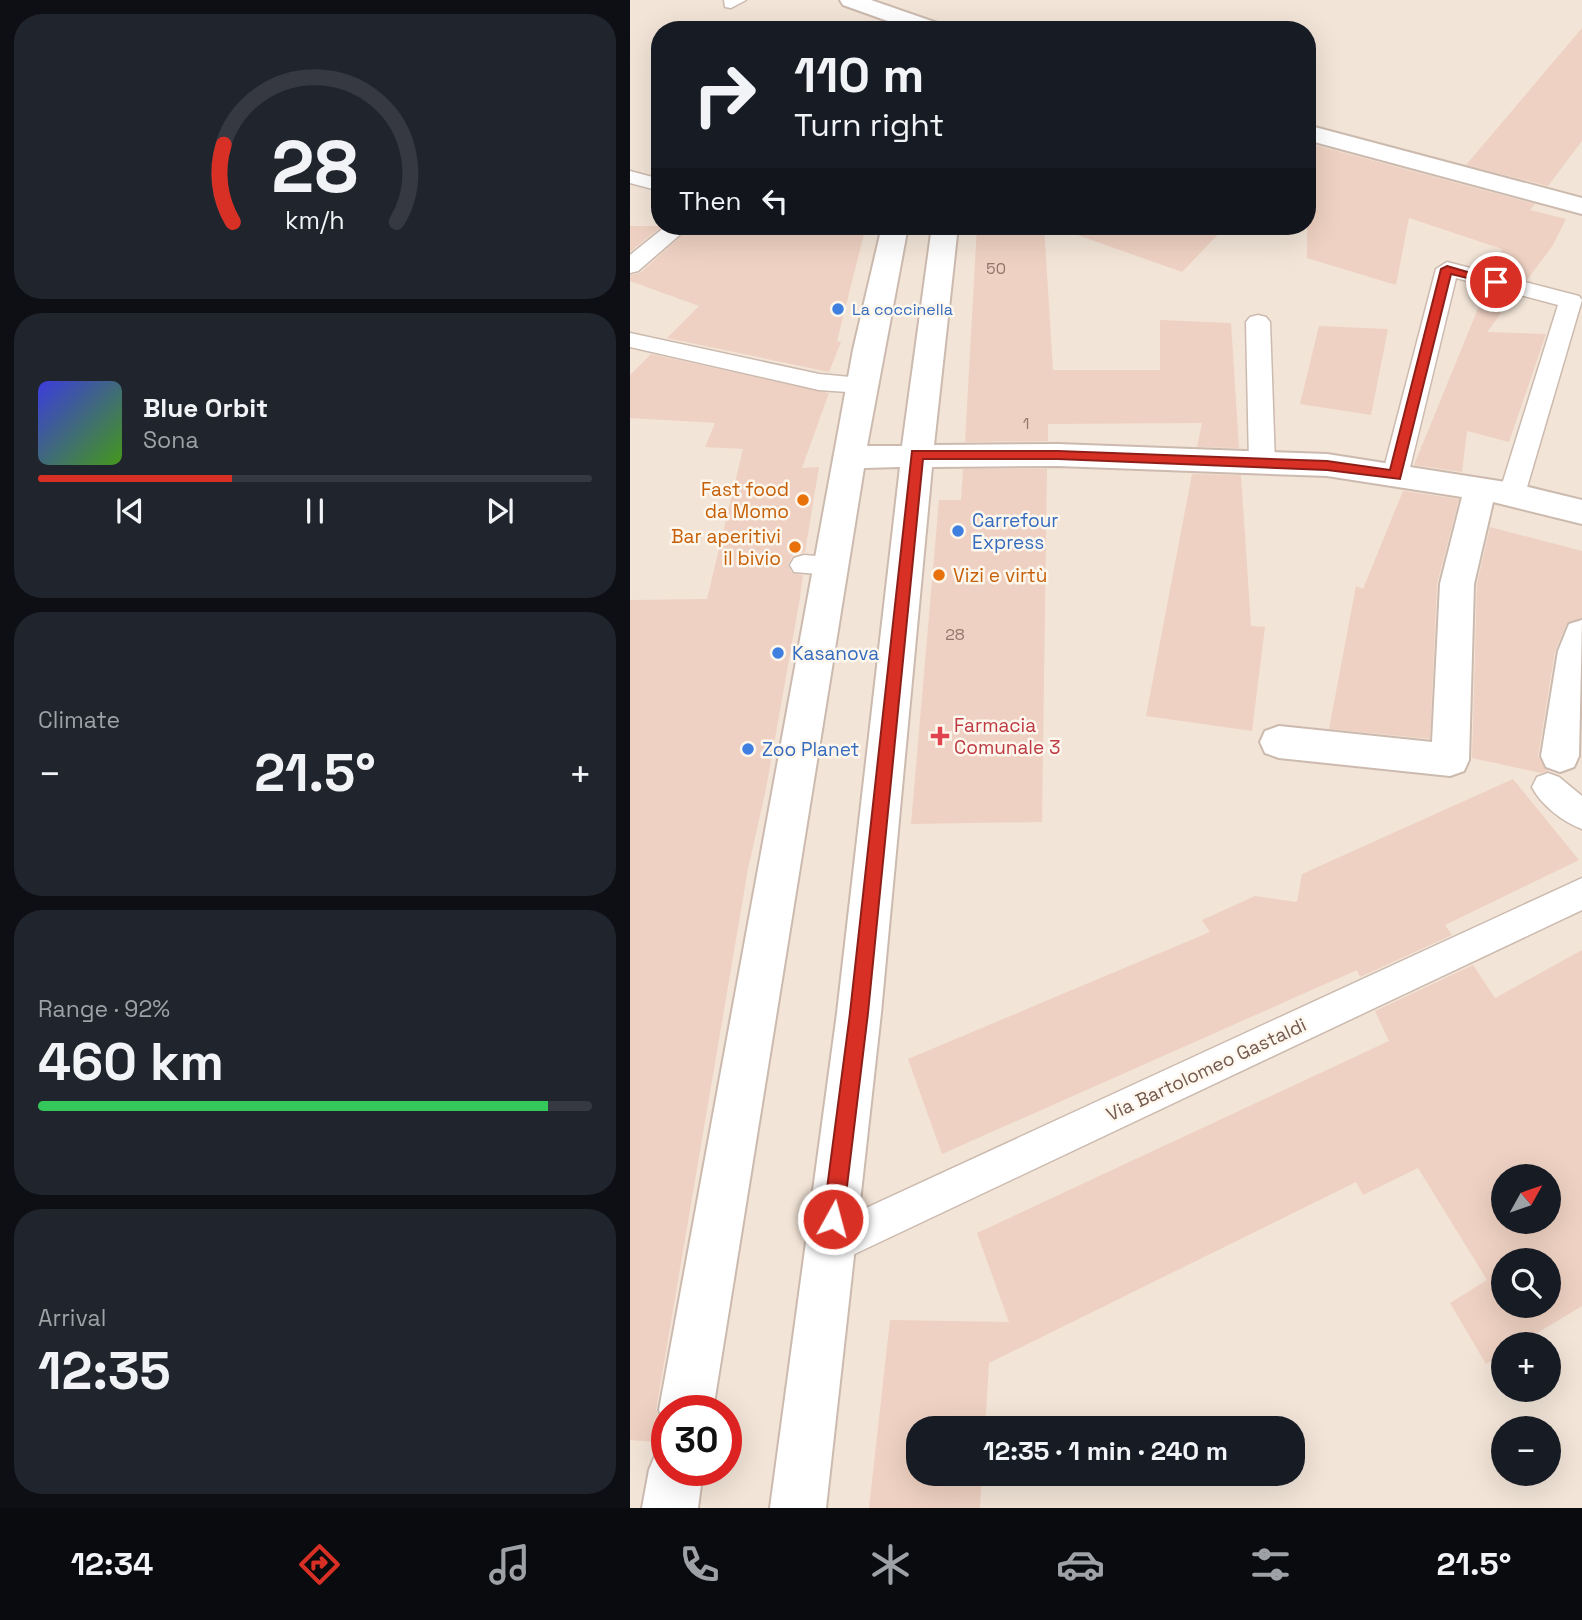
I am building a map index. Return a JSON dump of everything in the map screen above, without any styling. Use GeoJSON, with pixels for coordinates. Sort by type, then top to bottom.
{"type":"FeatureCollection","features":[{"type":"Feature","properties":{"kind":"street"},"geometry":{"type":"LineString","coordinates":[[851,0],[907,21]]}},
{"type":"Feature","properties":{"kind":"street"},"geometry":{"type":"LineString","coordinates":[[1316,134],[1582,206]]}},
{"type":"Feature","properties":{"kind":"street"},"geometry":{"type":"LineString","coordinates":[[688,1395],[818,565],[850,457],[893,235]]}},
{"type":"Feature","properties":{"kind":"street"},"geometry":{"type":"LineString","coordinates":[[798,1508],[859,1013],[917,454],[944,235]]}},
{"type":"Feature","properties":{"kind":"street"},"geometry":{"type":"LineString","coordinates":[[850,457],[917,454],[1058,455],[1327,465],[1496,491],[1582,512]]}},
{"type":"Feature","properties":{"kind":"street"},"geometry":{"type":"LineString","coordinates":[[1279,742],[1450,760],[1457,583],[1496,491]]}},
{"type":"Feature","properties":{"kind":"street"},"geometry":{"type":"LineString","coordinates":[[1554,771],[1576,651],[1582,634]]}},
{"type":"Feature","properties":{"kind":"street"},"geometry":{"type":"LineString","coordinates":[[670,1508],[673,1486]]}},
{"type":"Feature","properties":{"kind":"lane"},"geometry":{"type":"LineString","coordinates":[[630,177],[651,183]]}},
{"type":"Feature","properties":{"kind":"lane"},"geometry":{"type":"LineString","coordinates":[[630,266],[668,235]]}},
{"type":"Feature","properties":{"kind":"lane"},"geometry":{"type":"LineString","coordinates":[[1395,475],[1447,269],[1571,301],[1496,491]]}},
{"type":"Feature","properties":{"kind":"lane"},"geometry":{"type":"LineString","coordinates":[[1258,322],[1262,463]]}},
{"type":"Feature","properties":{"kind":"lane"},"geometry":{"type":"LineString","coordinates":[[630,340],[819,382],[862,385]]}},
{"type":"Feature","properties":{"kind":"lane"},"geometry":{"type":"LineString","coordinates":[[1554,771],[1582,815]]}},
{"type":"Feature","properties":{"kind":"lane","name":"Via Bartolomeo Gastaldi"},"geometry":{"type":"LineString","coordinates":[[830,1245],[1582,892]]}},
{"type":"Feature","properties":{"kind":"shaded area"},"geometry":{"type":"Polygon","coordinates":[[[630,0],[1582,0],[1582,1508],[630,1508],[630,0]]]}},
{"type":"Feature","properties":{"kind":"building"},"geometry":{"type":"Polygon","coordinates":[[[1582,28],[1582,141],[1548,186],[1466,165],[1582,28]]]}},
{"type":"Feature","properties":{"kind":"building"},"geometry":{"type":"Polygon","coordinates":[[[1316,145],[1535,204],[1530,210],[1566,219],[1553,245],[1527,280],[1493,271],[1502,249],[1409,218],[1396,285],[1307,258],[1307,235],[1316,235],[1316,145]]]}},
{"type":"Feature","properties":{"kind":"building"},"geometry":{"type":"Polygon","coordinates":[[[630,226],[651,226],[651,235],[630,252],[630,226]]]}},
{"type":"Feature","properties":{"kind":"building"},"geometry":{"type":"Polygon","coordinates":[[[682,235],[864,235],[837,341],[841,342],[829,372],[667,338],[699,306],[630,281],[630,275],[640,273],[682,235]]]}},
{"type":"Feature","properties":{"kind":"building"},"geometry":{"type":"Polygon","coordinates":[[[976,235],[1045,235],[1053,370],[1160,370],[1160,320],[1231,323],[1239,448],[1197,447],[1202,423],[1048,424],[1048,441],[965,442],[976,235]]]}},
{"type":"Feature","properties":{"kind":"building"},"geometry":{"type":"Polygon","coordinates":[[[1077,235],[1217,235],[1182,272],[1077,235]]]}},
{"type":"Feature","properties":{"kind":"building"},"geometry":{"type":"Polygon","coordinates":[[[1486,289],[1514,296],[1487,332],[1546,334],[1509,442],[1467,431],[1462,472],[1414,465],[1486,289]]]}},
{"type":"Feature","properties":{"kind":"building"},"geometry":{"type":"Polygon","coordinates":[[[1319,326],[1388,329],[1371,415],[1300,404],[1319,326]]]}},
{"type":"Feature","properties":{"kind":"building"},"geometry":{"type":"Polygon","coordinates":[[[651,354],[829,393],[802,468],[819,467],[805,552],[793,555],[788,564],[792,573],[803,575],[800,598],[766,789],[748,869],[659,1395],[651,1395],[651,1442],[630,1440],[630,600],[707,599],[743,449],[705,447],[715,423],[630,418],[630,375],[651,354]]]}},
{"type":"Feature","properties":{"kind":"building"},"geometry":{"type":"Polygon","coordinates":[[[963,469],[1047,469],[1042,822],[911,824],[939,500],[961,500],[963,469]]]}},
{"type":"Feature","properties":{"kind":"building"},"geometry":{"type":"Polygon","coordinates":[[[1192,474],[1241,475],[1251,626],[1265,627],[1252,731],[1146,716],[1192,474]]]}},
{"type":"Feature","properties":{"kind":"building"},"geometry":{"type":"Polygon","coordinates":[[[1403,491],[1459,499],[1437,584],[1430,739],[1329,729],[1356,586],[1363,589],[1403,491]]]}},
{"type":"Feature","properties":{"kind":"building"},"geometry":{"type":"Polygon","coordinates":[[[1490,527],[1582,551],[1582,618],[1567,623],[1555,651],[1538,756],[1548,771],[1541,773],[1472,758],[1477,584],[1490,527]]]}},
{"type":"Feature","properties":{"kind":"building"},"geometry":{"type":"Polygon","coordinates":[[[1513,779],[1579,860],[1445,925],[1452,935],[1360,977],[1357,970],[942,1154],[908,1059],[1210,932],[1202,920],[1255,896],[1297,902],[1302,874],[1513,779]]]}},
{"type":"Feature","properties":{"kind":"building"},"geometry":{"type":"Polygon","coordinates":[[[1582,950],[1582,1306],[1539,1332],[1491,1332],[1491,1361],[1486,1364],[1450,1303],[1487,1280],[1418,1168],[1363,1195],[1356,1182],[989,1363],[986,1416],[906,1416],[906,1486],[981,1486],[980,1508],[869,1508],[890,1320],[1009,1322],[977,1233],[1389,1041],[1375,1011],[1473,965],[1495,998],[1582,950]]]}},
{"type":"Feature","properties":{"kind":"place","name":"La coccinella"},"geometry":{"type":"Point","coordinates":[838,309]}},
{"type":"Feature","properties":{"kind":"place","name":"Fast food da Momo"},"geometry":{"type":"Point","coordinates":[803,500]}},
{"type":"Feature","properties":{"kind":"place","name":"Carrefour Express"},"geometry":{"type":"Point","coordinates":[958,531]}},
{"type":"Feature","properties":{"kind":"place","name":"Bar aperitivi il bivio"},"geometry":{"type":"Point","coordinates":[795,547]}},
{"type":"Feature","properties":{"kind":"place","name":"Vizi e virtù"},"geometry":{"type":"Point","coordinates":[939,575]}},
{"type":"Feature","properties":{"kind":"place","name":"Kasanova"},"geometry":{"type":"Point","coordinates":[778,653]}},
{"type":"Feature","properties":{"kind":"place","name":"Farmacia Comunale 3"},"geometry":{"type":"Point","coordinates":[940,736]}},
{"type":"Feature","properties":{"kind":"place","name":"Zoo Planet"},"geometry":{"type":"Point","coordinates":[748,749]}},
{"type":"Feature","properties":{"kind":"route"},"geometry":{"type":"LineString","coordinates":[[833,1219],[859,1013],[917,454],[1058,455],[1327,465],[1395,475],[1447,269],[1496,282]]}}]}
